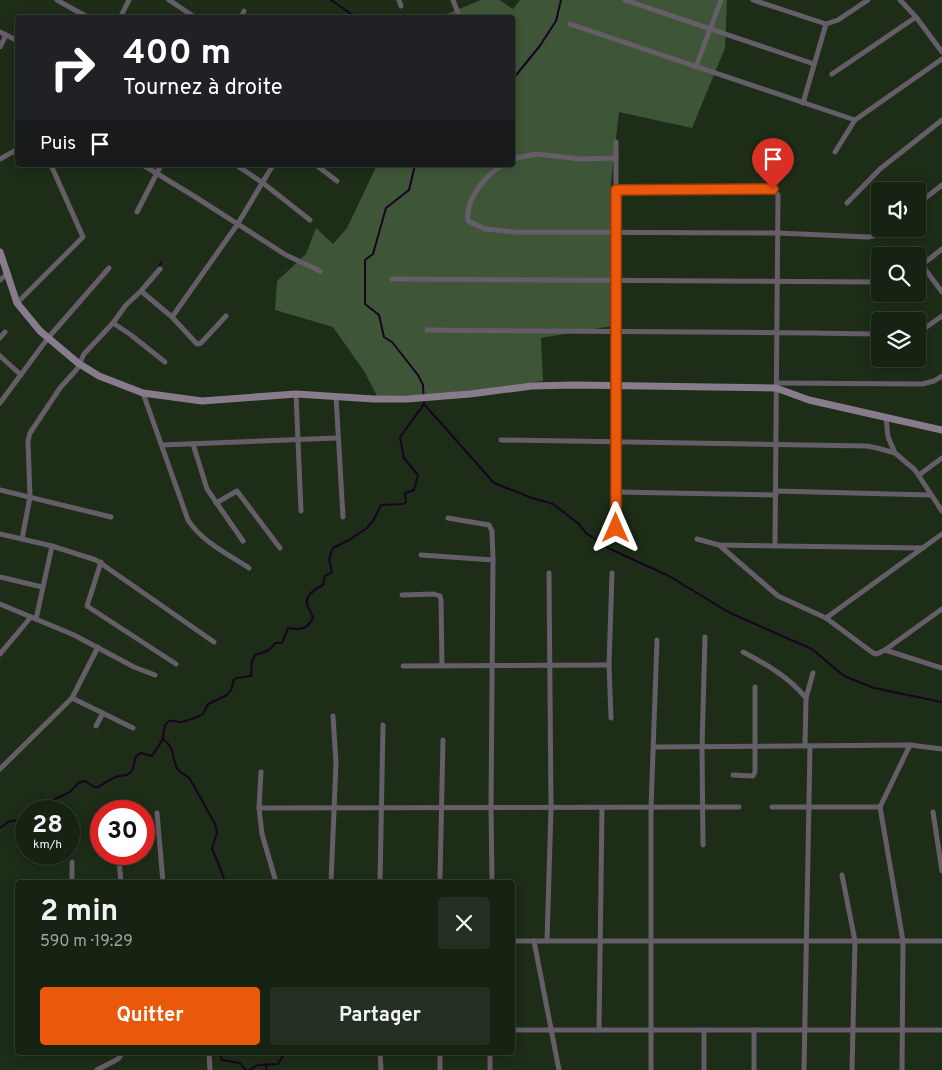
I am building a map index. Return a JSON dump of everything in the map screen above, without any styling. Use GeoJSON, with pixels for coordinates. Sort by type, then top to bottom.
{"type":"FeatureCollection","features":[{"type":"Feature","properties":{"kind":"street"},"geometry":{"type":"LineString","coordinates":[[57,0],[84,15]]}},
{"type":"Feature","properties":{"kind":"street"},"geometry":{"type":"LineString","coordinates":[[122,15],[129,0]]}},
{"type":"Feature","properties":{"kind":"street"},"geometry":{"type":"LineString","coordinates":[[169,0],[192,15]]}},
{"type":"Feature","properties":{"kind":"street"},"geometry":{"type":"LineString","coordinates":[[453,0],[459,15]]}},
{"type":"Feature","properties":{"kind":"street"},"geometry":{"type":"LineString","coordinates":[[625,0],[814,64]]}},
{"type":"Feature","properties":{"kind":"street"},"geometry":{"type":"LineString","coordinates":[[696,67],[721,0]]}},
{"type":"Feature","properties":{"kind":"street"},"geometry":{"type":"LineString","coordinates":[[753,0],[826,24],[838,20],[868,0]]}},
{"type":"Feature","properties":{"kind":"street"},"geometry":{"type":"LineString","coordinates":[[900,0],[916,17],[942,52]]}},
{"type":"Feature","properties":{"kind":"street"},"geometry":{"type":"LineString","coordinates":[[242,15],[244,11]]}},
{"type":"Feature","properties":{"kind":"street"},"geometry":{"type":"LineString","coordinates":[[832,74],[916,17]]}},
{"type":"Feature","properties":{"kind":"street"},"geometry":{"type":"LineString","coordinates":[[570,24],[855,120]]}},
{"type":"Feature","properties":{"kind":"street"},"geometry":{"type":"LineString","coordinates":[[803,103],[826,24]]}},
{"type":"Feature","properties":{"kind":"street"},"geometry":{"type":"LineString","coordinates":[[0,32],[15,39]]}},
{"type":"Feature","properties":{"kind":"street"},"geometry":{"type":"LineString","coordinates":[[0,47],[6,36]]}},
{"type":"Feature","properties":{"kind":"street"},"geometry":{"type":"LineString","coordinates":[[835,152],[855,120],[942,59]]}},
{"type":"Feature","properties":{"kind":"street"},"geometry":{"type":"LineString","coordinates":[[847,203],[880,168],[942,120]]}},
{"type":"Feature","properties":{"kind":"street"},"geometry":{"type":"LineString","coordinates":[[616,142],[616,528]]}},
{"type":"Feature","properties":{"kind":"street"},"geometry":{"type":"LineString","coordinates":[[0,159],[15,151]]}},
{"type":"Feature","properties":{"kind":"street"},"geometry":{"type":"LineString","coordinates":[[515,158],[536,154],[580,158],[616,158]]}},
{"type":"Feature","properties":{"kind":"street"},"geometry":{"type":"LineString","coordinates":[[17,304],[83,237],[52,167]]}},
{"type":"Feature","properties":{"kind":"street"},"geometry":{"type":"LineString","coordinates":[[146,167],[286,255],[320,271]]}},
{"type":"Feature","properties":{"kind":"street"},"geometry":{"type":"LineString","coordinates":[[136,212],[159,167]]}},
{"type":"Feature","properties":{"kind":"street"},"geometry":{"type":"LineString","coordinates":[[239,167],[263,183],[310,220]]}},
{"type":"Feature","properties":{"kind":"street"},"geometry":{"type":"LineString","coordinates":[[172,317],[237,225],[272,167]]}},
{"type":"Feature","properties":{"kind":"street"},"geometry":{"type":"LineString","coordinates":[[318,167],[337,182]]}},
{"type":"Feature","properties":{"kind":"street"},"geometry":{"type":"LineString","coordinates":[[501,167],[483,182],[470,202],[467,212],[468,221],[484,229],[495,231],[778,233],[871,236]]}},
{"type":"Feature","properties":{"kind":"street"},"geometry":{"type":"LineString","coordinates":[[926,198],[942,185]]}},
{"type":"Feature","properties":{"kind":"street"},"geometry":{"type":"LineString","coordinates":[[616,190],[773,189],[778,195],[775,546]]}},
{"type":"Feature","properties":{"kind":"street"},"geometry":{"type":"LineString","coordinates":[[942,249],[922,265],[942,292]]}},
{"type":"Feature","properties":{"kind":"street"},"geometry":{"type":"LineString","coordinates":[[0,252],[17,304],[32,323],[78,363],[99,376],[143,393],[202,401],[296,394],[400,399],[470,394],[532,386],[922,384],[934,381],[942,376]]}},
{"type":"Feature","properties":{"kind":"street"},"geometry":{"type":"LineString","coordinates":[[0,403],[48,338],[109,268]]}},
{"type":"Feature","properties":{"kind":"street"},"geometry":{"type":"LineString","coordinates":[[22,539],[30,497],[28,441],[30,433],[60,388],[77,369],[78,363],[84,354],[160,269]]}},
{"type":"Feature","properties":{"kind":"street"},"geometry":{"type":"LineString","coordinates":[[0,280],[7,274]]}},
{"type":"Feature","properties":{"kind":"street"},"geometry":{"type":"LineString","coordinates":[[392,280],[871,282]]}},
{"type":"Feature","properties":{"kind":"street"},"geometry":{"type":"LineString","coordinates":[[141,291],[172,317],[199,344],[226,316]]}},
{"type":"Feature","properties":{"kind":"street"},"geometry":{"type":"LineString","coordinates":[[926,327],[942,316]]}},
{"type":"Feature","properties":{"kind":"street"},"geometry":{"type":"LineString","coordinates":[[113,323],[165,362]]}},
{"type":"Feature","properties":{"kind":"street"},"geometry":{"type":"LineString","coordinates":[[427,330],[871,334]]}},
{"type":"Feature","properties":{"kind":"street"},"geometry":{"type":"LineString","coordinates":[[0,338],[5,332]]}},
{"type":"Feature","properties":{"kind":"street"},"geometry":{"type":"LineString","coordinates":[[0,356],[21,375]]}},
{"type":"Feature","properties":{"kind":"street"},"geometry":{"type":"LineString","coordinates":[[777,385],[809,400],[942,430]]}},
{"type":"Feature","properties":{"kind":"street"},"geometry":{"type":"LineString","coordinates":[[143,393],[192,527],[210,542],[249,568]]}},
{"type":"Feature","properties":{"kind":"street"},"geometry":{"type":"LineString","coordinates":[[296,394],[301,511]]}},
{"type":"Feature","properties":{"kind":"street"},"geometry":{"type":"LineString","coordinates":[[336,396],[343,517]]}},
{"type":"Feature","properties":{"kind":"street"},"geometry":{"type":"LineString","coordinates":[[886,417],[888,437],[894,454]]}},
{"type":"Feature","properties":{"kind":"street"},"geometry":{"type":"LineString","coordinates":[[162,445],[337,438]]}},
{"type":"Feature","properties":{"kind":"street"},"geometry":{"type":"LineString","coordinates":[[501,440],[867,446],[894,454],[920,475],[930,495],[942,510]]}},
{"type":"Feature","properties":{"kind":"street"},"geometry":{"type":"LineString","coordinates":[[193,444],[207,489],[243,541]]}},
{"type":"Feature","properties":{"kind":"street"},"geometry":{"type":"LineString","coordinates":[[920,475],[942,458]]}},
{"type":"Feature","properties":{"kind":"street"},"geometry":{"type":"LineString","coordinates":[[0,490],[111,517]]}},
{"type":"Feature","properties":{"kind":"street"},"geometry":{"type":"LineString","coordinates":[[216,503],[237,491],[280,548]]}},
{"type":"Feature","properties":{"kind":"street"},"geometry":{"type":"LineString","coordinates":[[616,492],[930,495]]}},
{"type":"Feature","properties":{"kind":"street"},"geometry":{"type":"LineString","coordinates":[[448,518],[489,525],[492,531],[492,880]]}},
{"type":"Feature","properties":{"kind":"street"},"geometry":{"type":"LineString","coordinates":[[0,534],[52,546],[101,562],[214,642]]}},
{"type":"Feature","properties":{"kind":"street"},"geometry":{"type":"LineString","coordinates":[[826,618],[942,534]]}},
{"type":"Feature","properties":{"kind":"street"},"geometry":{"type":"LineString","coordinates":[[697,539],[718,545],[923,548]]}},
{"type":"Feature","properties":{"kind":"street"},"geometry":{"type":"LineString","coordinates":[[718,545],[778,596],[826,618],[873,653],[877,654],[885,650],[942,608]]}},
{"type":"Feature","properties":{"kind":"street"},"geometry":{"type":"LineString","coordinates":[[0,654],[33,618],[52,546]]}},
{"type":"Feature","properties":{"kind":"street"},"geometry":{"type":"LineString","coordinates":[[421,555],[493,560]]}},
{"type":"Feature","properties":{"kind":"street"},"geometry":{"type":"LineString","coordinates":[[101,562],[87,606],[176,664]]}},
{"type":"Feature","properties":{"kind":"street"},"geometry":{"type":"LineString","coordinates":[[611,718],[609,664],[612,572]]}},
{"type":"Feature","properties":{"kind":"street"},"geometry":{"type":"LineString","coordinates":[[547,941],[551,808],[549,573]]}},
{"type":"Feature","properties":{"kind":"street"},"geometry":{"type":"LineString","coordinates":[[0,577],[42,588]]}},
{"type":"Feature","properties":{"kind":"street"},"geometry":{"type":"LineString","coordinates":[[402,595],[434,594],[440,596],[442,600],[442,666]]}},
{"type":"Feature","properties":{"kind":"street"},"geometry":{"type":"LineString","coordinates":[[0,604],[74,635],[155,675]]}},
{"type":"Feature","properties":{"kind":"street"},"geometry":{"type":"LineString","coordinates":[[703,845],[702,747],[705,637]]}},
{"type":"Feature","properties":{"kind":"street"},"geometry":{"type":"LineString","coordinates":[[651,1070],[651,808],[657,640]]}},
{"type":"Feature","properties":{"kind":"street"},"geometry":{"type":"LineString","coordinates":[[0,769],[72,698],[98,647]]}},
{"type":"Feature","properties":{"kind":"street"},"geometry":{"type":"LineString","coordinates":[[885,650],[942,668]]}},
{"type":"Feature","properties":{"kind":"street"},"geometry":{"type":"LineString","coordinates":[[743,652],[774,668],[800,690],[806,698]]}},
{"type":"Feature","properties":{"kind":"street"},"geometry":{"type":"LineString","coordinates":[[402,666],[609,664]]}},
{"type":"Feature","properties":{"kind":"street"},"geometry":{"type":"LineString","coordinates":[[804,1070],[808,807],[806,698],[813,673]]}},
{"type":"Feature","properties":{"kind":"street"},"geometry":{"type":"LineString","coordinates":[[733,775],[753,776],[755,772],[755,687]]}},
{"type":"Feature","properties":{"kind":"street"},"geometry":{"type":"LineString","coordinates":[[72,698],[133,728]]}},
{"type":"Feature","properties":{"kind":"street"},"geometry":{"type":"LineString","coordinates":[[96,726],[103,713]]}},
{"type":"Feature","properties":{"kind":"street"},"geometry":{"type":"LineString","coordinates":[[331,880],[336,756],[333,716]]}},
{"type":"Feature","properties":{"kind":"street"},"geometry":{"type":"LineString","coordinates":[[380,880],[383,725]]}},
{"type":"Feature","properties":{"kind":"street"},"geometry":{"type":"LineString","coordinates":[[440,876],[443,740]]}},
{"type":"Feature","properties":{"kind":"street"},"geometry":{"type":"LineString","coordinates":[[654,747],[910,746],[942,749]]}},
{"type":"Feature","properties":{"kind":"street"},"geometry":{"type":"LineString","coordinates":[[902,1070],[903,941],[880,807],[910,746]]}},
{"type":"Feature","properties":{"kind":"street"},"geometry":{"type":"LineString","coordinates":[[261,772],[259,808],[262,834],[275,880]]}},
{"type":"Feature","properties":{"kind":"street"},"geometry":{"type":"LineString","coordinates":[[772,807],[880,807]]}},
{"type":"Feature","properties":{"kind":"street"},"geometry":{"type":"LineString","coordinates":[[259,808],[739,808]]}},
{"type":"Feature","properties":{"kind":"street"},"geometry":{"type":"LineString","coordinates":[[599,1030],[602,808]]}},
{"type":"Feature","properties":{"kind":"street"},"geometry":{"type":"LineString","coordinates":[[933,812],[942,871]]}},
{"type":"Feature","properties":{"kind":"street"},"geometry":{"type":"LineString","coordinates":[[157,813],[163,880]]}},
{"type":"Feature","properties":{"kind":"street"},"geometry":{"type":"LineString","coordinates":[[72,865],[72,880]]}},
{"type":"Feature","properties":{"kind":"street"},"geometry":{"type":"LineString","coordinates":[[119,865],[121,880]]}},
{"type":"Feature","properties":{"kind":"street"},"geometry":{"type":"LineString","coordinates":[[842,875],[855,941],[852,1070]]}},
{"type":"Feature","properties":{"kind":"street"},"geometry":{"type":"LineString","coordinates":[[515,941],[942,941]]}},
{"type":"Feature","properties":{"kind":"street"},"geometry":{"type":"LineString","coordinates":[[534,941],[559,1070]]}},
{"type":"Feature","properties":{"kind":"street"},"geometry":{"type":"LineString","coordinates":[[515,1030],[942,1030]]}},
{"type":"Feature","properties":{"kind":"street"},"geometry":{"type":"LineString","coordinates":[[704,1030],[704,1070]]}},
{"type":"Feature","properties":{"kind":"street"},"geometry":{"type":"LineString","coordinates":[[754,1030],[754,1070]]}},
{"type":"Feature","properties":{"kind":"street"},"geometry":{"type":"LineString","coordinates":[[97,1070],[120,1055]]}},
{"type":"Feature","properties":{"kind":"street"},"geometry":{"type":"LineString","coordinates":[[209,1055],[210,1070]]}},
{"type":"Feature","properties":{"kind":"street"},"geometry":{"type":"LineString","coordinates":[[380,1055],[381,1070]]}},
{"type":"Feature","properties":{"kind":"street"},"geometry":{"type":"LineString","coordinates":[[440,1055],[440,1070]]}},
{"type":"Feature","properties":{"kind":"street"},"geometry":{"type":"LineString","coordinates":[[490,1055],[490,1070]]}},
{"type":"Feature","properties":{"kind":"green space"},"geometry":{"type":"Polygon","coordinates":[[[481,0],[499,0],[513,9],[520,0],[727,0],[725,48],[692,128],[619,112],[611,183],[612,326],[541,338],[543,381],[449,394],[377,396],[364,371],[333,327],[275,310],[277,281],[306,254],[316,228],[333,244],[347,228],[376,167],[515,167],[515,15],[444,15],[481,0]]]}},
{"type":"Feature","properties":{"kind":"waterway"},"geometry":{"type":"LineString","coordinates":[[331,0],[353,15]]}},
{"type":"Feature","properties":{"kind":"waterway"},"geometry":{"type":"LineString","coordinates":[[515,76],[539,47],[556,21],[561,0]]}},
{"type":"Feature","properties":{"kind":"waterway"},"geometry":{"type":"LineString","coordinates":[[54,800],[70,792],[78,783],[85,781],[94,787],[98,787],[114,778],[129,774],[138,755],[141,753],[152,756],[162,740],[166,723],[185,721],[203,714],[208,704],[227,695],[236,678],[251,676],[252,661],[255,655],[264,652],[275,643],[282,643],[288,628],[303,628],[311,622],[313,618],[307,600],[313,591],[323,585],[325,576],[332,572],[329,559],[333,548],[367,528],[381,505],[403,504],[406,502],[405,493],[414,490],[418,475],[404,458],[400,437],[424,404],[423,385],[418,375],[392,342],[384,337],[379,315],[365,304],[365,260],[373,254],[386,208],[409,190],[415,167]]}},
{"type":"Feature","properties":{"kind":"waterway"},"geometry":{"type":"LineString","coordinates":[[159,268],[161,262]]}},
{"type":"Feature","properties":{"kind":"waterway"},"geometry":{"type":"LineString","coordinates":[[424,404],[494,483],[553,504],[579,524],[586,533],[608,548],[669,576],[730,613],[812,649],[844,676],[874,688],[942,702]]}},
{"type":"Feature","properties":{"kind":"waterway"},"geometry":{"type":"LineString","coordinates":[[163,739],[172,749],[177,768],[190,779],[215,824],[217,832],[212,849],[224,880]]}},
{"type":"Feature","properties":{"kind":"waterway"},"geometry":{"type":"LineString","coordinates":[[0,828],[8,822],[15,820]]}},
{"type":"Feature","properties":{"kind":"waterway"},"geometry":{"type":"LineString","coordinates":[[220,1055],[222,1060],[240,1063],[246,1070]]}},
{"type":"Feature","properties":{"kind":"waterway"},"geometry":{"type":"LineString","coordinates":[[249,1070],[258,1065],[278,1064],[283,1055]]}},
{"type":"Feature","properties":{"kind":"waterway"},"geometry":{"type":"LineString","coordinates":[[265,1064],[267,1070]]}},
{"type":"Feature","properties":{"kind":"route"},"geometry":{"type":"LineString","coordinates":[[616,528],[616,190],[773,189]]}}]}
